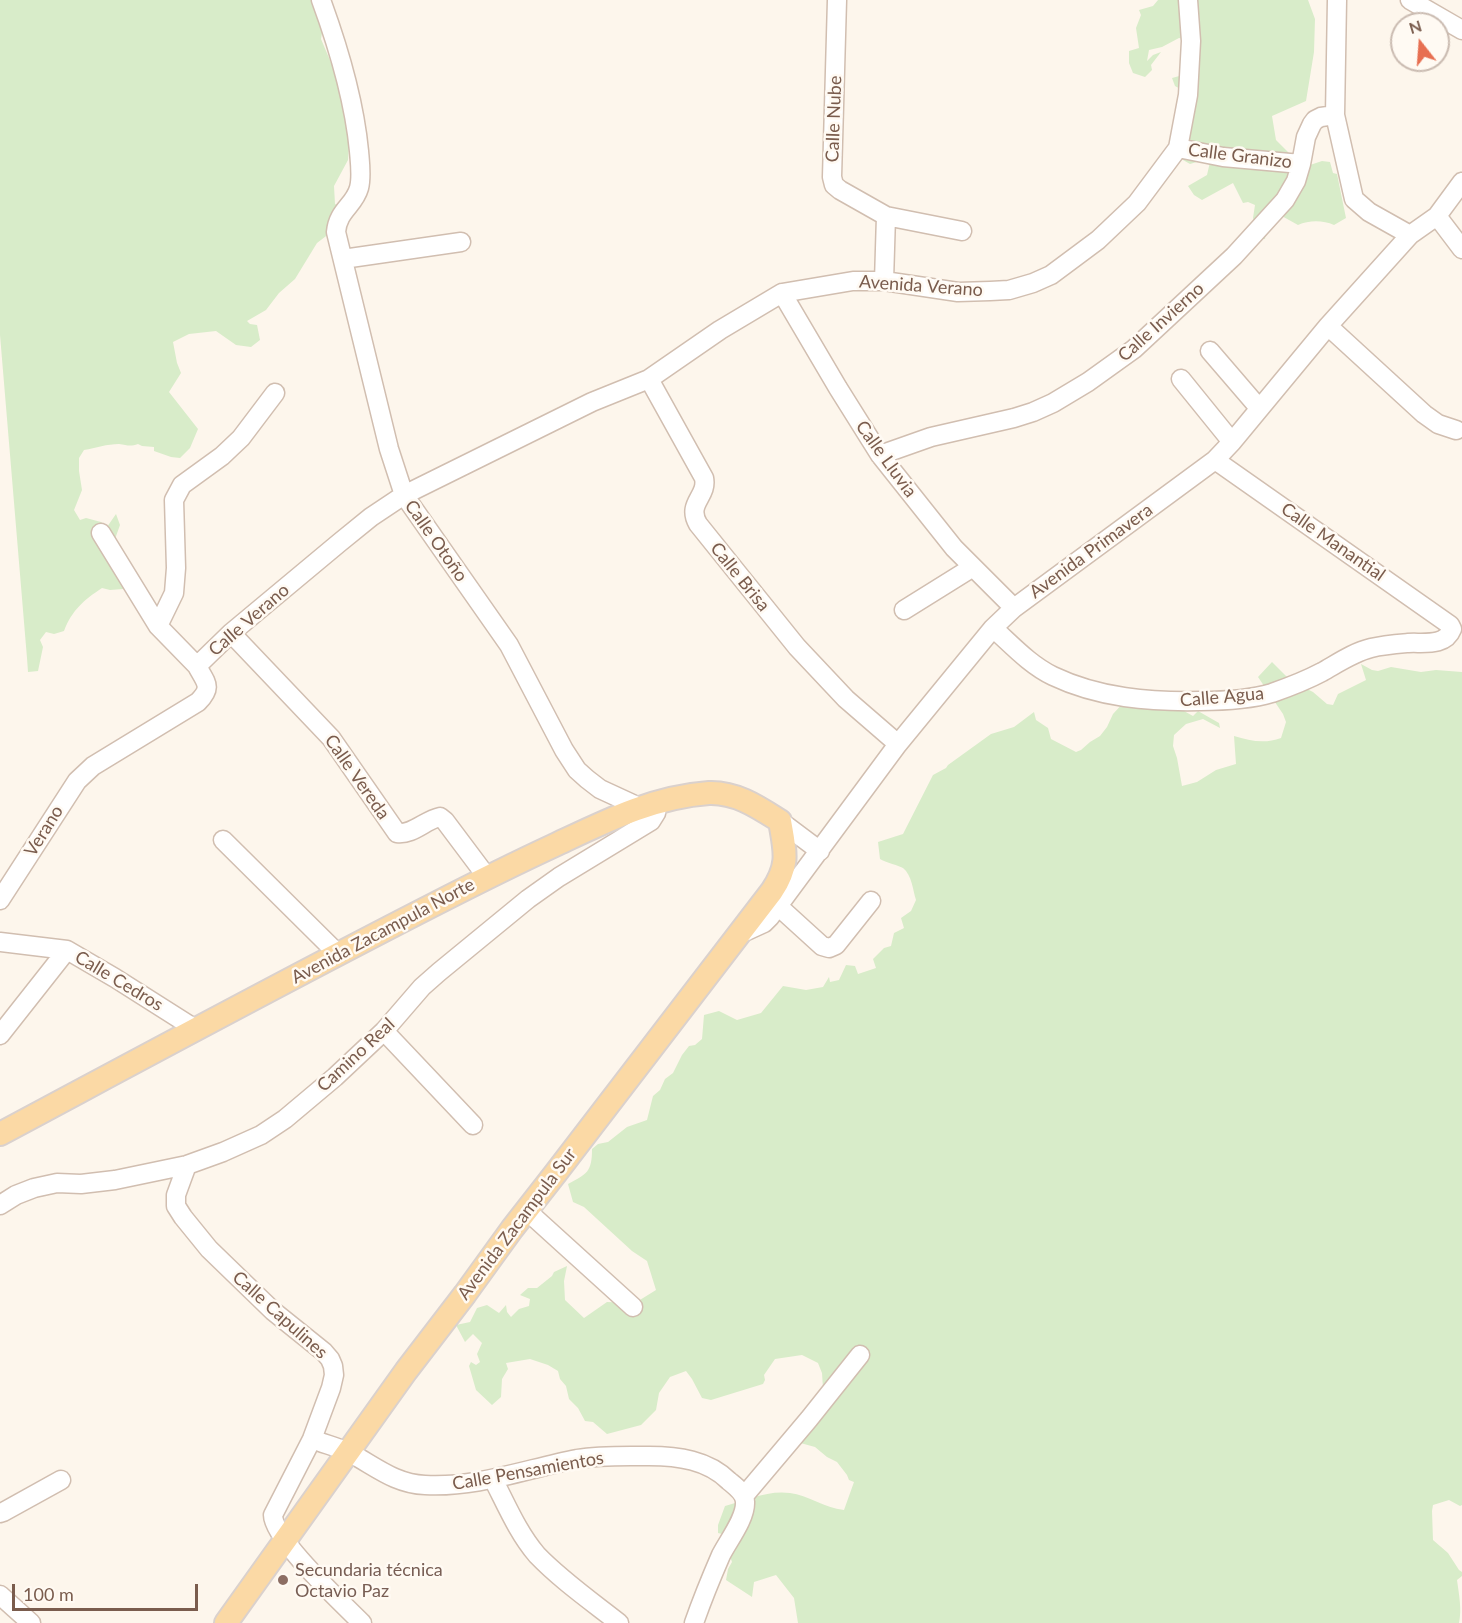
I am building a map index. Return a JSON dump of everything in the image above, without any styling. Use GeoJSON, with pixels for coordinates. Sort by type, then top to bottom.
{"type":"FeatureCollection","features":[{"type":"Feature","properties":{"kind":"main road","name":"Avenida Zacampula Norte"},"geometry":{"type":"LineString","coordinates":[[0,1134],[338,954],[487,877],[599,824],[648,805],[712,793],[730,796],[752,804],[780,821]]}},
{"type":"Feature","properties":{"kind":"main road","name":"Avenida Zacampula Sur"},"geometry":{"type":"LineString","coordinates":[[226,1623],[406,1371],[526,1210],[772,891],[783,871],[784,844],[780,821]]}},
{"type":"Feature","properties":{"kind":"street","name":"Calle Otoño"},"geometry":{"type":"LineString","coordinates":[[321,0],[346,76],[360,167],[359,188],[339,218],[336,232],[389,449],[404,495],[509,645],[564,750],[577,770],[600,789],[648,805]]}},
{"type":"Feature","properties":{"kind":"street","name":"Calle Nube"},"geometry":{"type":"LineString","coordinates":[[837,0],[832,177],[834,185],[886,216],[962,231]]}},
{"type":"Feature","properties":{"kind":"street","name":"Avenida Verano"},"geometry":{"type":"LineString","coordinates":[[404,495],[592,402],[649,379],[720,330],[782,293],[853,281],[884,281],[958,292],[1009,290],[1051,275],[1098,240],[1137,203],[1178,148],[1188,94],[1191,41],[1188,0]]}},
{"type":"Feature","properties":{"kind":"street"},"geometry":{"type":"LineString","coordinates":[[1336,0],[1335,115],[1354,199],[1369,212],[1410,235]]}},
{"type":"Feature","properties":{"kind":"street"},"geometry":{"type":"LineString","coordinates":[[1410,0],[1462,30]]}},
{"type":"Feature","properties":{"kind":"street","name":"Calle Invierno"},"geometry":{"type":"LineString","coordinates":[[880,455],[931,437],[1033,412],[1088,382],[1134,349],[1234,256],[1285,200],[1296,181],[1306,137],[1312,124],[1321,117],[1335,115]]}},
{"type":"Feature","properties":{"kind":"street","name":"Calle Granizo"},"geometry":{"type":"LineString","coordinates":[[1178,148],[1223,157],[1301,164]]}},
{"type":"Feature","properties":{"kind":"street","name":"Avenida Primavera"},"geometry":{"type":"LineString","coordinates":[[738,935],[764,923],[898,744],[993,628],[1014,608],[1215,460],[1328,326],[1410,235],[1437,216],[1462,182]]}},
{"type":"Feature","properties":{"kind":"street"},"geometry":{"type":"LineString","coordinates":[[884,281],[886,216]]}},
{"type":"Feature","properties":{"kind":"street"},"geometry":{"type":"LineString","coordinates":[[1437,216],[1462,249]]}},
{"type":"Feature","properties":{"kind":"street"},"geometry":{"type":"LineString","coordinates":[[343,259],[461,242]]}},
{"type":"Feature","properties":{"kind":"street","name":"Calle Lluvia"},"geometry":{"type":"LineString","coordinates":[[782,293],[880,455],[954,548],[1014,608]]}},
{"type":"Feature","properties":{"kind":"street"},"geometry":{"type":"LineString","coordinates":[[1328,326],[1424,414],[1438,424],[1456,430]]}},
{"type":"Feature","properties":{"kind":"street"},"geometry":{"type":"LineString","coordinates":[[1210,351],[1258,408]]}},
{"type":"Feature","properties":{"kind":"street","name":"Calle Brisa"},"geometry":{"type":"LineString","coordinates":[[649,379],[704,478],[705,486],[694,506],[693,514],[698,524],[797,647],[846,699],[898,744]]}},
{"type":"Feature","properties":{"kind":"street"},"geometry":{"type":"LineString","coordinates":[[1181,379],[1232,442]]}},
{"type":"Feature","properties":{"kind":"street"},"geometry":{"type":"LineString","coordinates":[[158,626],[174,593],[176,568],[174,500],[182,485],[222,456],[241,438],[275,393]]}},
{"type":"Feature","properties":{"kind":"street","name":"Calle Manantial"},"geometry":{"type":"LineString","coordinates":[[1215,460],[1450,625]]}},
{"type":"Feature","properties":{"kind":"street","name":"Calle Verano"},"geometry":{"type":"LineString","coordinates":[[93,766],[198,702],[206,694],[206,683],[197,666],[231,633],[355,530],[404,495]]}},
{"type":"Feature","properties":{"kind":"street"},"geometry":{"type":"LineString","coordinates":[[101,533],[158,626],[197,666]]}},
{"type":"Feature","properties":{"kind":"street"},"geometry":{"type":"LineString","coordinates":[[904,610],[973,567]]}},
{"type":"Feature","properties":{"kind":"street","name":"Calle Agua"},"geometry":{"type":"LineString","coordinates":[[993,628],[1038,667],[1072,684],[1108,695],[1171,701],[1222,701],[1271,693],[1320,673],[1366,650],[1381,646],[1424,644],[1441,640],[1451,631],[1450,625]]}},
{"type":"Feature","properties":{"kind":"street","name":"Calle Vereda"},"geometry":{"type":"LineString","coordinates":[[231,633],[331,738],[397,833],[407,833],[433,819],[440,818],[445,821],[487,877]]}},
{"type":"Feature","properties":{"kind":"street","name":"Verano"},"geometry":{"type":"LineString","coordinates":[[0,900],[62,801],[77,781],[93,766]]}},
{"type":"Feature","properties":{"kind":"street","name":"Camino Real"},"geometry":{"type":"LineString","coordinates":[[0,1205],[34,1188],[57,1183],[81,1184],[188,1166],[261,1135],[285,1119],[336,1077],[384,1031],[422,987],[535,893],[651,820],[656,813],[648,805]]}},
{"type":"Feature","properties":{"kind":"street"},"geometry":{"type":"LineString","coordinates":[[780,821],[820,851]]}},
{"type":"Feature","properties":{"kind":"street"},"geometry":{"type":"LineString","coordinates":[[223,840],[338,954]]}},
{"type":"Feature","properties":{"kind":"street"},"geometry":{"type":"LineString","coordinates":[[778,906],[822,946],[829,948],[836,945],[870,901]]}},
{"type":"Feature","properties":{"kind":"street","name":"Calle Cedros"},"geometry":{"type":"LineString","coordinates":[[1,944],[67,950],[197,1029]]}},
{"type":"Feature","properties":{"kind":"street"},"geometry":{"type":"LineString","coordinates":[[0,1035],[67,950]]}},
{"type":"Feature","properties":{"kind":"street"},"geometry":{"type":"LineString","coordinates":[[384,1031],[472,1125]]}},
{"type":"Feature","properties":{"kind":"street","name":"Calle Capulines"},"geometry":{"type":"LineString","coordinates":[[188,1166],[176,1195],[176,1206],[183,1217],[209,1249],[273,1311],[330,1359],[333,1366],[334,1375],[331,1388],[312,1439],[273,1515],[275,1525],[285,1541]]}},
{"type":"Feature","properties":{"kind":"street"},"geometry":{"type":"LineString","coordinates":[[526,1210],[633,1307]]}},
{"type":"Feature","properties":{"kind":"street"},"geometry":{"type":"LineString","coordinates":[[694,1623],[704,1593],[742,1516],[745,1505],[744,1496],[860,1355]]}},
{"type":"Feature","properties":{"kind":"street","name":"Calle Pensamientos"},"geometry":{"type":"LineString","coordinates":[[312,1439],[349,1452],[384,1474],[404,1482],[421,1485],[445,1486],[494,1479],[587,1458],[622,1455],[659,1456],[702,1462],[723,1475],[744,1496]]}},
{"type":"Feature","properties":{"kind":"street"},"geometry":{"type":"LineString","coordinates":[[494,1479],[521,1533],[537,1554],[619,1623]]}},
{"type":"Feature","properties":{"kind":"street"},"geometry":{"type":"LineString","coordinates":[[0,1513],[61,1480]]}},
{"type":"Feature","properties":{"kind":"street"},"geometry":{"type":"LineString","coordinates":[[285,1541],[362,1623]]}},
{"type":"Feature","properties":{"kind":"street"},"geometry":{"type":"LineString","coordinates":[[0,1595],[31,1623]]}},
{"type":"Feature","properties":{"kind":"green space"},"geometry":{"type":"Polygon","coordinates":[[[0,0],[322,0],[317,16],[323,27],[321,39],[332,65],[342,71],[354,71],[348,160],[334,186],[335,204],[347,209],[334,230],[317,243],[295,279],[279,293],[266,310],[247,321],[257,325],[260,340],[251,347],[236,345],[216,331],[189,334],[173,342],[181,373],[169,392],[198,429],[190,448],[180,458],[154,451],[154,447],[138,444],[110,445],[84,450],[79,458],[82,490],[74,510],[80,520],[86,518],[101,522],[107,527],[116,514],[120,525],[115,539],[130,572],[123,589],[102,588],[79,606],[64,631],[54,634],[46,632],[40,640],[43,647],[38,671],[28,672],[0,335],[0,0]]]}},
{"type":"Feature","properties":{"kind":"green space"},"geometry":{"type":"Polygon","coordinates":[[[1158,0],[1308,0],[1315,19],[1314,52],[1306,101],[1272,116],[1276,140],[1289,153],[1291,161],[1307,166],[1322,161],[1330,162],[1333,173],[1337,174],[1346,218],[1334,225],[1316,221],[1298,225],[1280,215],[1266,231],[1265,239],[1254,238],[1249,229],[1254,221],[1255,205],[1248,202],[1243,203],[1233,183],[1202,200],[1194,195],[1188,186],[1207,175],[1210,162],[1200,161],[1190,164],[1183,160],[1180,151],[1185,130],[1195,113],[1192,96],[1175,86],[1172,78],[1194,72],[1190,40],[1179,38],[1162,47],[1149,50],[1147,61],[1153,55],[1161,52],[1151,65],[1152,70],[1145,77],[1133,73],[1129,63],[1129,51],[1139,48],[1136,28],[1141,15],[1139,10],[1153,6],[1158,0]]]}},
{"type":"Feature","properties":{"kind":"green space"},"geometry":{"type":"Polygon","coordinates":[[[1272,662],[1291,681],[1313,692],[1327,704],[1333,705],[1338,694],[1366,680],[1361,664],[1378,671],[1391,667],[1421,672],[1436,670],[1462,672],[1462,1505],[1449,1500],[1433,1505],[1432,1511],[1433,1540],[1448,1553],[1462,1572],[1462,1576],[1457,1580],[1459,1623],[798,1623],[794,1598],[776,1575],[754,1582],[752,1597],[726,1580],[732,1562],[722,1534],[718,1533],[718,1525],[725,1506],[757,1496],[782,1492],[797,1494],[844,1510],[854,1482],[849,1480],[837,1462],[815,1447],[793,1441],[824,1404],[822,1373],[818,1363],[802,1355],[775,1359],[764,1375],[763,1384],[711,1400],[702,1398],[686,1371],[670,1377],[659,1393],[656,1410],[641,1425],[607,1434],[593,1422],[585,1421],[578,1408],[569,1399],[566,1386],[560,1379],[558,1371],[548,1365],[530,1359],[506,1363],[508,1369],[502,1379],[501,1397],[492,1405],[476,1390],[469,1366],[471,1362],[476,1365],[480,1362],[477,1354],[482,1343],[473,1334],[465,1342],[456,1325],[470,1322],[477,1308],[487,1305],[499,1313],[506,1305],[511,1317],[519,1309],[529,1306],[530,1299],[520,1295],[528,1288],[537,1288],[554,1272],[567,1266],[564,1281],[565,1300],[584,1318],[607,1302],[635,1303],[656,1290],[647,1261],[632,1251],[584,1207],[573,1202],[568,1184],[580,1178],[587,1171],[591,1163],[592,1149],[598,1144],[608,1142],[627,1127],[647,1120],[653,1096],[660,1090],[665,1079],[673,1073],[689,1046],[695,1045],[702,1039],[704,1015],[719,1011],[737,1020],[761,1013],[783,986],[806,990],[823,987],[829,977],[830,982],[839,980],[846,965],[855,966],[858,974],[876,968],[873,959],[884,948],[891,946],[894,933],[904,928],[901,918],[911,911],[916,900],[906,871],[880,859],[878,842],[903,834],[933,775],[991,734],[1014,727],[1034,712],[1036,720],[1048,728],[1051,739],[1076,752],[1100,736],[1113,714],[1125,701],[1164,700],[1193,716],[1198,711],[1219,723],[1220,728],[1203,719],[1186,724],[1174,735],[1173,746],[1182,786],[1197,782],[1216,770],[1236,764],[1234,736],[1258,741],[1281,738],[1286,722],[1283,714],[1258,677],[1272,662]]]}},
{"type":"Feature","properties":{"kind":"place","name":"Secundaria técnica Octavio Paz"},"geometry":{"type":"Point","coordinates":[283,1580]}}]}
